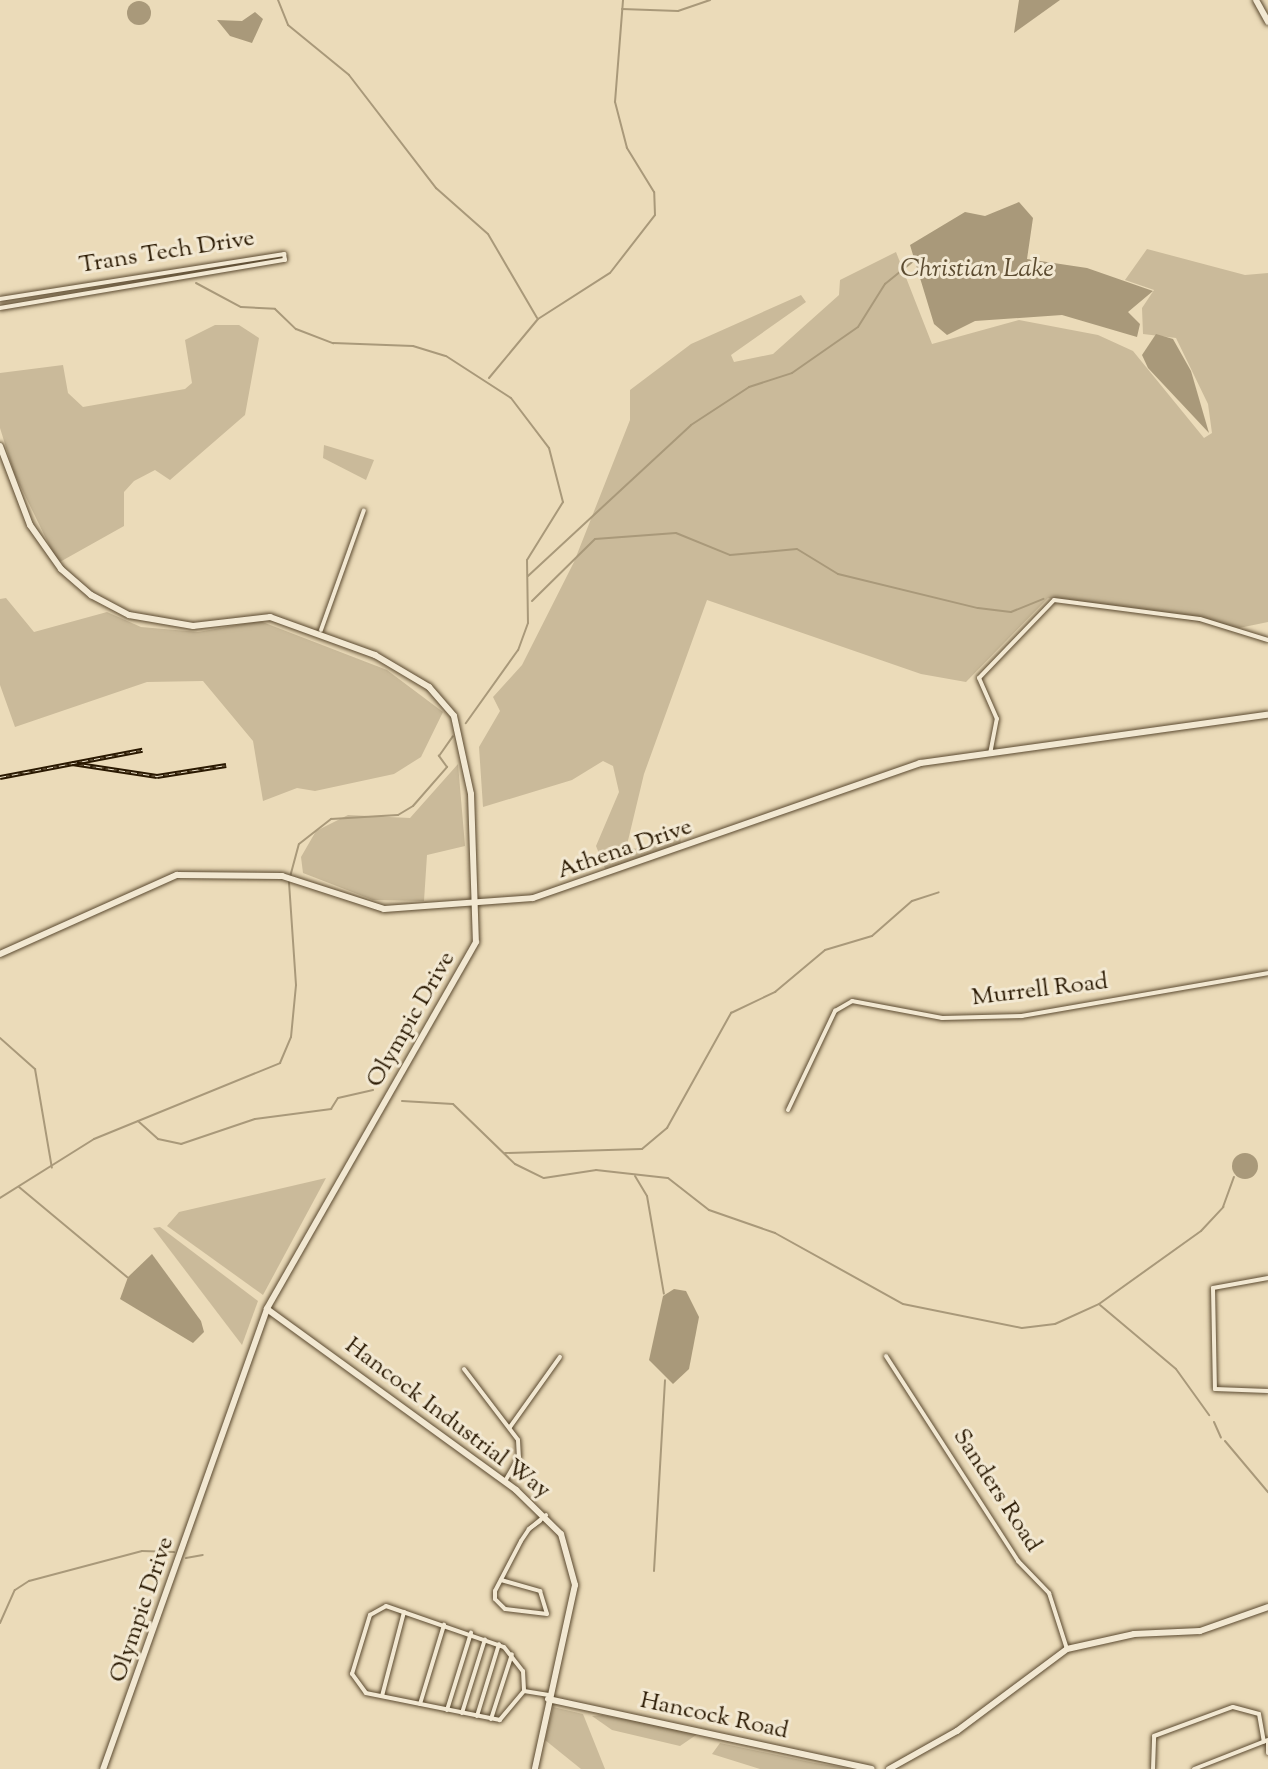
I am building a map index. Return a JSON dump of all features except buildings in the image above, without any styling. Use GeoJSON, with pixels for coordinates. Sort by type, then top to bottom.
{"type":"FeatureCollection","features":[{"type":"Feature","properties":{"kind":"street"},"geometry":{"type":"LineString","coordinates":[[1256,0],[1268,22]]}},
{"type":"Feature","properties":{"kind":"street","name":"Trans Tech Drive"},"geometry":{"type":"LineString","coordinates":[[0,299],[230,261],[286,257],[0,308]]}},
{"type":"Feature","properties":{"kind":"street"},"geometry":{"type":"LineString","coordinates":[[230,261],[232,269]]}},
{"type":"Feature","properties":{"kind":"street"},"geometry":{"type":"LineString","coordinates":[[177,269],[179,277]]}},
{"type":"Feature","properties":{"kind":"street"},"geometry":{"type":"LineString","coordinates":[[125,278],[126,285]]}},
{"type":"Feature","properties":{"kind":"street","name":"Olympic Drive"},"geometry":{"type":"LineString","coordinates":[[0,446],[30,525],[51,557],[103,602],[170,623],[208,626],[257,615],[321,630],[416,678],[454,716],[469,769],[479,903],[469,960],[267,1309],[103,1769]]}},
{"type":"Feature","properties":{"kind":"street"},"geometry":{"type":"LineString","coordinates":[[321,630],[364,510]]}},
{"type":"Feature","properties":{"kind":"street"},"geometry":{"type":"LineString","coordinates":[[990,754],[997,719],[979,678],[1054,600],[1200,619],[1268,640]]}},
{"type":"Feature","properties":{"kind":"street","name":"Athena Drive"},"geometry":{"type":"LineString","coordinates":[[0,954],[177,875],[282,876],[384,909],[479,903],[576,888],[910,767],[1268,715]]}},
{"type":"Feature","properties":{"kind":"street","name":"Murrell Road"},"geometry":{"type":"LineString","coordinates":[[788,1110],[835,1011],[852,1001],[942,1018],[1022,1016],[1268,973]]}},
{"type":"Feature","properties":{"kind":"street"},"geometry":{"type":"LineString","coordinates":[[1268,1278],[1215,1285],[1214,1308],[1215,1389],[1268,1391]]}},
{"type":"Feature","properties":{"kind":"street","name":"Hancock Industrial Way"},"geometry":{"type":"LineString","coordinates":[[267,1309],[505,1481],[546,1515],[567,1544],[575,1585],[548,1697],[535,1769]]}},
{"type":"Feature","properties":{"kind":"street","name":"Sanders Road"},"geometry":{"type":"LineString","coordinates":[[886,1356],[1018,1561],[1049,1593],[1067,1649]]}},
{"type":"Feature","properties":{"kind":"street"},"geometry":{"type":"LineString","coordinates":[[510,1427],[560,1357]]}},
{"type":"Feature","properties":{"kind":"street"},"geometry":{"type":"LineString","coordinates":[[464,1369],[510,1427],[519,1457],[505,1481]]}},
{"type":"Feature","properties":{"kind":"street"},"geometry":{"type":"LineString","coordinates":[[501,1580],[540,1591],[547,1614],[501,1607],[494,1595],[501,1580],[529,1529],[546,1515]]}},
{"type":"Feature","properties":{"kind":"street"},"geometry":{"type":"LineString","coordinates":[[894,1767],[977,1717],[1067,1649],[1134,1634],[1200,1631],[1268,1607]]}},
{"type":"Feature","properties":{"kind":"street"},"geometry":{"type":"LineString","coordinates":[[373,1611],[404,1612],[444,1625],[485,1638],[512,1654],[525,1675],[524,1691],[509,1716],[491,1719],[362,1691],[352,1674],[373,1611]]}},
{"type":"Feature","properties":{"kind":"street"},"geometry":{"type":"LineString","coordinates":[[382,1696],[404,1612]]}},
{"type":"Feature","properties":{"kind":"street"},"geometry":{"type":"LineString","coordinates":[[420,1704],[444,1625]]}},
{"type":"Feature","properties":{"kind":"street"},"geometry":{"type":"LineString","coordinates":[[447,1710],[471,1633]]}},
{"type":"Feature","properties":{"kind":"street"},"geometry":{"type":"LineString","coordinates":[[462,1713],[485,1638]]}},
{"type":"Feature","properties":{"kind":"street"},"geometry":{"type":"LineString","coordinates":[[477,1716],[499,1644]]}},
{"type":"Feature","properties":{"kind":"street"},"geometry":{"type":"LineString","coordinates":[[491,1719],[512,1654]]}},
{"type":"Feature","properties":{"kind":"street"},"geometry":{"type":"LineString","coordinates":[[524,1691],[548,1697]]}},
{"type":"Feature","properties":{"kind":"street","name":"Hancock Road"},"geometry":{"type":"LineString","coordinates":[[548,1697],[872,1769]]}},
{"type":"Feature","properties":{"kind":"street"},"geometry":{"type":"LineString","coordinates":[[1153,1769],[1154,1736],[1233,1707],[1259,1714],[1268,1753]]}},
{"type":"Feature","properties":{"kind":"street"},"geometry":{"type":"LineString","coordinates":[[1194,1769],[1267,1741]]}},
{"type":"Feature","properties":{"kind":"shaded area"},"geometry":{"type":"Polygon","coordinates":[[[1147,249],[1245,275],[1268,273],[1268,622],[1239,628],[1048,598],[966,682],[921,674],[707,600],[644,774],[626,849],[649,848],[680,830],[681,847],[606,871],[596,846],[619,792],[613,766],[603,761],[572,780],[483,807],[479,747],[500,711],[493,697],[522,665],[574,562],[630,420],[630,390],[691,344],[801,295],[806,302],[731,355],[734,362],[773,354],[839,295],[840,280],[896,252],[932,344],[1019,320],[1098,335],[1133,351],[1204,438],[1212,433],[1208,404],[1176,338],[1143,334],[1142,308],[1154,290],[1125,280],[1147,249]]]}},
{"type":"Feature","properties":{"kind":"shaded area"},"geometry":{"type":"Polygon","coordinates":[[[215,325],[239,325],[259,338],[245,415],[170,480],[155,470],[134,481],[124,492],[124,526],[58,563],[14,473],[0,428],[0,373],[63,365],[68,393],[83,407],[185,389],[192,383],[185,340],[215,325]]]}},
{"type":"Feature","properties":{"kind":"shaded area"},"geometry":{"type":"Polygon","coordinates":[[[324,445],[374,460],[366,480],[323,458],[324,445]]]}},
{"type":"Feature","properties":{"kind":"shaded area"},"geometry":{"type":"Polygon","coordinates":[[[6,598],[34,632],[107,612],[141,627],[198,632],[260,621],[387,670],[443,712],[421,757],[394,774],[315,791],[297,788],[263,801],[253,741],[203,681],[147,682],[15,727],[0,685],[0,599],[6,598]]]}},
{"type":"Feature","properties":{"kind":"shaded area"},"geometry":{"type":"Polygon","coordinates":[[[458,764],[465,846],[427,855],[424,901],[373,900],[303,873],[301,857],[316,831],[348,815],[410,818],[458,764]]]}},
{"type":"Feature","properties":{"kind":"shaded area"},"geometry":{"type":"Polygon","coordinates":[[[326,1178],[263,1295],[167,1226],[179,1212],[326,1178]]]}},
{"type":"Feature","properties":{"kind":"shaded area"},"geometry":{"type":"Polygon","coordinates":[[[160,1227],[258,1301],[242,1345],[153,1228],[160,1227]]]}},
{"type":"Feature","properties":{"kind":"shaded area"},"geometry":{"type":"Polygon","coordinates":[[[553,1707],[583,1714],[605,1769],[581,1769],[545,1740],[553,1707]]]}},
{"type":"Feature","properties":{"kind":"shaded area"},"geometry":{"type":"Polygon","coordinates":[[[602,1715],[699,1733],[680,1746],[612,1730],[592,1716],[602,1715]]]}},
{"type":"Feature","properties":{"kind":"shaded area"},"geometry":{"type":"Polygon","coordinates":[[[720,1743],[852,1769],[760,1769],[712,1754],[720,1743]]]}},
{"type":"Feature","properties":{"kind":"water"},"geometry":{"type":"Polygon","coordinates":[[[1019,0],[1060,0],[1014,33],[1019,0]]]}},
{"type":"Feature","properties":{"kind":"water"},"geometry":{"type":"Polygon","coordinates":[[[134,1],[144,1],[151,8],[151,18],[144,25],[134,25],[127,18],[127,8],[134,1]]]}},
{"type":"Feature","properties":{"kind":"water"},"geometry":{"type":"Polygon","coordinates":[[[255,12],[263,19],[252,43],[230,36],[217,20],[242,21],[255,12]]]}},
{"type":"Feature","properties":{"kind":"water","name":"Christian Lake"},"geometry":{"type":"Polygon","coordinates":[[[1019,202],[1033,218],[1027,259],[1087,268],[1153,291],[1128,312],[1140,324],[1137,337],[1062,315],[975,321],[947,335],[934,324],[910,245],[965,212],[985,216],[1019,202]]]}},
{"type":"Feature","properties":{"kind":"water"},"geometry":{"type":"Polygon","coordinates":[[[1156,334],[1173,339],[1191,371],[1209,433],[1148,368],[1142,355],[1156,334]]]}},
{"type":"Feature","properties":{"kind":"water"},"geometry":{"type":"Polygon","coordinates":[[[1245,1153],[1254,1157],[1258,1166],[1254,1175],[1245,1179],[1236,1175],[1232,1166],[1236,1157],[1245,1153]]]}},
{"type":"Feature","properties":{"kind":"water"},"geometry":{"type":"Polygon","coordinates":[[[152,1254],[201,1321],[204,1332],[193,1343],[120,1299],[128,1277],[152,1254]]]}},
{"type":"Feature","properties":{"kind":"water"},"geometry":{"type":"Polygon","coordinates":[[[674,1289],[686,1291],[699,1317],[689,1369],[673,1384],[649,1360],[663,1296],[674,1289]]]}},
{"type":"Feature","properties":{"kind":"waterway"},"geometry":{"type":"LineString","coordinates":[[278,0],[288,25],[349,75],[436,188],[488,234],[537,318]]}},
{"type":"Feature","properties":{"kind":"waterway"},"geometry":{"type":"LineString","coordinates":[[489,378],[538,319],[610,273],[655,215],[654,192],[627,148],[615,102],[623,0]]}},
{"type":"Feature","properties":{"kind":"waterway"},"geometry":{"type":"LineString","coordinates":[[622,9],[678,11],[710,0]]}},
{"type":"Feature","properties":{"kind":"waterway"},"geometry":{"type":"LineString","coordinates":[[528,576],[691,425],[749,387],[792,373],[858,327],[885,284],[916,259]]}},
{"type":"Feature","properties":{"kind":"waterway"},"geometry":{"type":"LineString","coordinates":[[196,283],[241,307],[275,309],[296,329],[333,343],[413,346],[446,356],[511,398],[549,448],[563,502],[527,560],[528,623],[518,650],[466,723]]}},
{"type":"Feature","properties":{"kind":"waterway"},"geometry":{"type":"LineString","coordinates":[[532,601],[595,539],[676,533],[730,555],[797,549],[838,574],[978,608],[1011,612],[1043,599]]}},
{"type":"Feature","properties":{"kind":"waterway"},"geometry":{"type":"LineString","coordinates":[[290,877],[299,844],[331,819],[398,815],[413,806],[447,767],[439,756],[453,736]]}},
{"type":"Feature","properties":{"kind":"waterway"},"geometry":{"type":"LineString","coordinates":[[0,1198],[94,1139],[280,1063],[291,1037],[296,985],[289,882]]}},
{"type":"Feature","properties":{"kind":"waterway"},"geometry":{"type":"LineString","coordinates":[[505,1153],[642,1149],[667,1128],[731,1013],[775,992],[825,950],[872,936],[912,901],[939,892]]}},
{"type":"Feature","properties":{"kind":"waterway"},"geometry":{"type":"LineString","coordinates":[[0,1038],[35,1069],[52,1168]]}},
{"type":"Feature","properties":{"kind":"waterway"},"geometry":{"type":"LineString","coordinates":[[138,1121],[158,1139],[181,1144],[255,1119],[331,1109],[338,1098],[373,1090]]}},
{"type":"Feature","properties":{"kind":"waterway"},"geometry":{"type":"LineString","coordinates":[[402,1101],[453,1104],[515,1164],[544,1178],[596,1170],[668,1178],[709,1210],[775,1233],[903,1304],[1022,1328],[1055,1324],[1099,1304],[1201,1231],[1223,1207],[1234,1177]]}},
{"type":"Feature","properties":{"kind":"waterway"},"geometry":{"type":"LineString","coordinates":[[635,1176],[647,1196],[664,1294]]}},
{"type":"Feature","properties":{"kind":"waterway"},"geometry":{"type":"LineString","coordinates":[[19,1187],[127,1277]]}},
{"type":"Feature","properties":{"kind":"waterway"},"geometry":{"type":"LineString","coordinates":[[1100,1305],[1176,1369],[1209,1415]]}},
{"type":"Feature","properties":{"kind":"waterway"},"geometry":{"type":"LineString","coordinates":[[654,1571],[665,1380]]}},
{"type":"Feature","properties":{"kind":"waterway"},"geometry":{"type":"LineString","coordinates":[[1214,1422],[1221,1438]]}},
{"type":"Feature","properties":{"kind":"waterway"},"geometry":{"type":"LineString","coordinates":[[1225,1441],[1268,1492]]}},
{"type":"Feature","properties":{"kind":"waterway"},"geometry":{"type":"LineString","coordinates":[[0,1623],[15,1590],[29,1581],[142,1551],[174,1552]]}},
{"type":"Feature","properties":{"kind":"waterway"},"geometry":{"type":"LineString","coordinates":[[186,1558],[203,1555]]}},
{"type":"Feature","properties":{"kind":"railway"},"geometry":{"type":"LineString","coordinates":[[0,777],[142,750]]}},
{"type":"Feature","properties":{"kind":"railway"},"geometry":{"type":"LineString","coordinates":[[72,763],[157,776],[226,765]]}}]}
